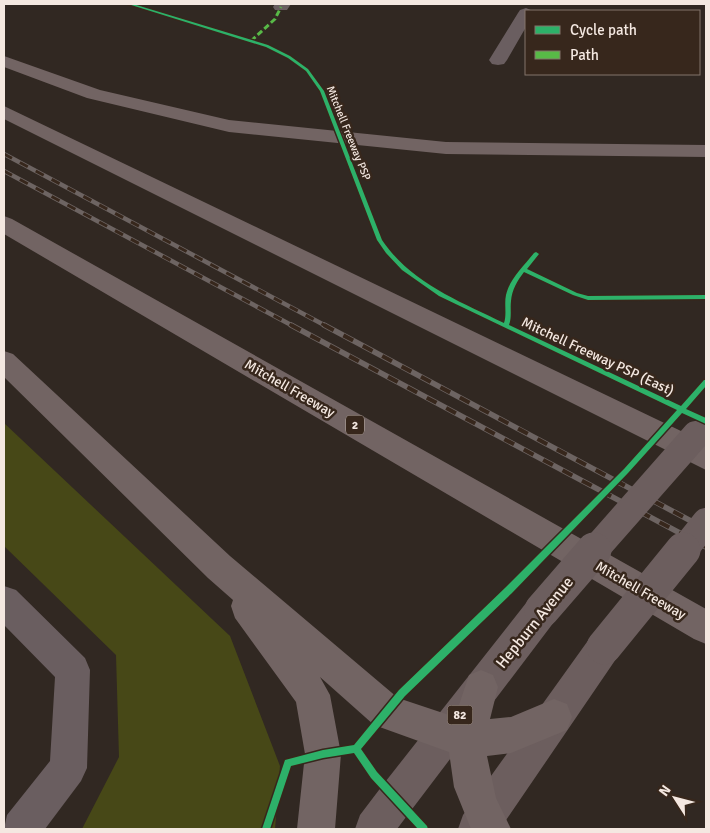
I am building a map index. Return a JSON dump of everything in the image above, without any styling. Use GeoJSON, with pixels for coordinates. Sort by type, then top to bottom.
{"type":"FeatureCollection","features":[{"type":"Feature","properties":{"kind":"highway"},"geometry":{"type":"LineString","coordinates":[[4,61],[94,94],[228,126],[446,148],[706,151]]}},
{"type":"Feature","properties":{"kind":"highway"},"geometry":{"type":"LineString","coordinates":[[4,112],[706,458]]}},
{"type":"Feature","properties":{"kind":"highway","name":"Mitchell Freeway"},"geometry":{"type":"LineString","coordinates":[[4,224],[706,627]]}},
{"type":"Feature","properties":{"kind":"highway"},"geometry":{"type":"LineString","coordinates":[[4,361],[219,567],[387,712],[457,736],[511,735],[554,717]]}},
{"type":"Feature","properties":{"kind":"highway"},"geometry":{"type":"LineString","coordinates":[[219,567],[312,695],[323,754],[316,829]]}},
{"type":"Feature","properties":{"kind":"highway"},"geometry":{"type":"LineString","coordinates":[[457,736],[484,826]]}},
{"type":"Feature","properties":{"kind":"main road","name":"Hepburn Avenue"},"geometry":{"type":"LineString","coordinates":[[374,829],[395,799],[457,736],[481,687],[542,610],[706,424]]}},
{"type":"Feature","properties":{"kind":"main road"},"geometry":{"type":"LineString","coordinates":[[484,826],[554,717],[604,647],[706,522]]}},
{"type":"Feature","properties":{"kind":"street"},"geometry":{"type":"LineString","coordinates":[[498,60],[525,15]]}},
{"type":"Feature","properties":{"kind":"street"},"geometry":{"type":"LineString","coordinates":[[4,602],[72,670],[68,768],[20,829]]}},
{"type":"Feature","properties":{"kind":"shaded area"},"geometry":{"type":"Polygon","coordinates":[[[4,423],[230,636],[280,766],[275,829],[82,829],[119,757],[116,655],[4,546],[4,423]]]}},
{"type":"Feature","properties":{"kind":"railway"},"geometry":{"type":"LineString","coordinates":[[4,154],[326,326]]}},
{"type":"Feature","properties":{"kind":"railway"},"geometry":{"type":"LineString","coordinates":[[4,171],[293,326]]}},
{"type":"Feature","properties":{"kind":"railway"},"geometry":{"type":"LineString","coordinates":[[291,325],[706,547]]}},
{"type":"Feature","properties":{"kind":"railway"},"geometry":{"type":"LineString","coordinates":[[324,325],[706,529]]}},
{"type":"Feature","properties":{"kind":"marked path"},"geometry":{"type":"LineString","coordinates":[[251,41],[275,19],[281,7]]}},
{"type":"Feature","properties":{"kind":"cycle path","name":"Mitchell Freeway PSP"},"geometry":{"type":"LineString","coordinates":[[130,4],[267,46],[289,57],[307,70],[322,91],[380,240],[404,269],[441,295],[706,421]]}},
{"type":"Feature","properties":{"kind":"cycle path"},"geometry":{"type":"LineString","coordinates":[[505,326],[509,315],[508,299],[511,289],[516,279],[536,254]]}},
{"type":"Feature","properties":{"kind":"cycle path"},"geometry":{"type":"LineString","coordinates":[[524,270],[575,294],[588,298],[706,297]]}},
{"type":"Feature","properties":{"kind":"cycle path"},"geometry":{"type":"LineString","coordinates":[[266,829],[288,763],[323,754],[356,749],[402,693],[509,590],[626,471],[706,382]]}},
{"type":"Feature","properties":{"kind":"cycle path"},"geometry":{"type":"LineString","coordinates":[[356,749],[374,775],[424,829]]}}]}
